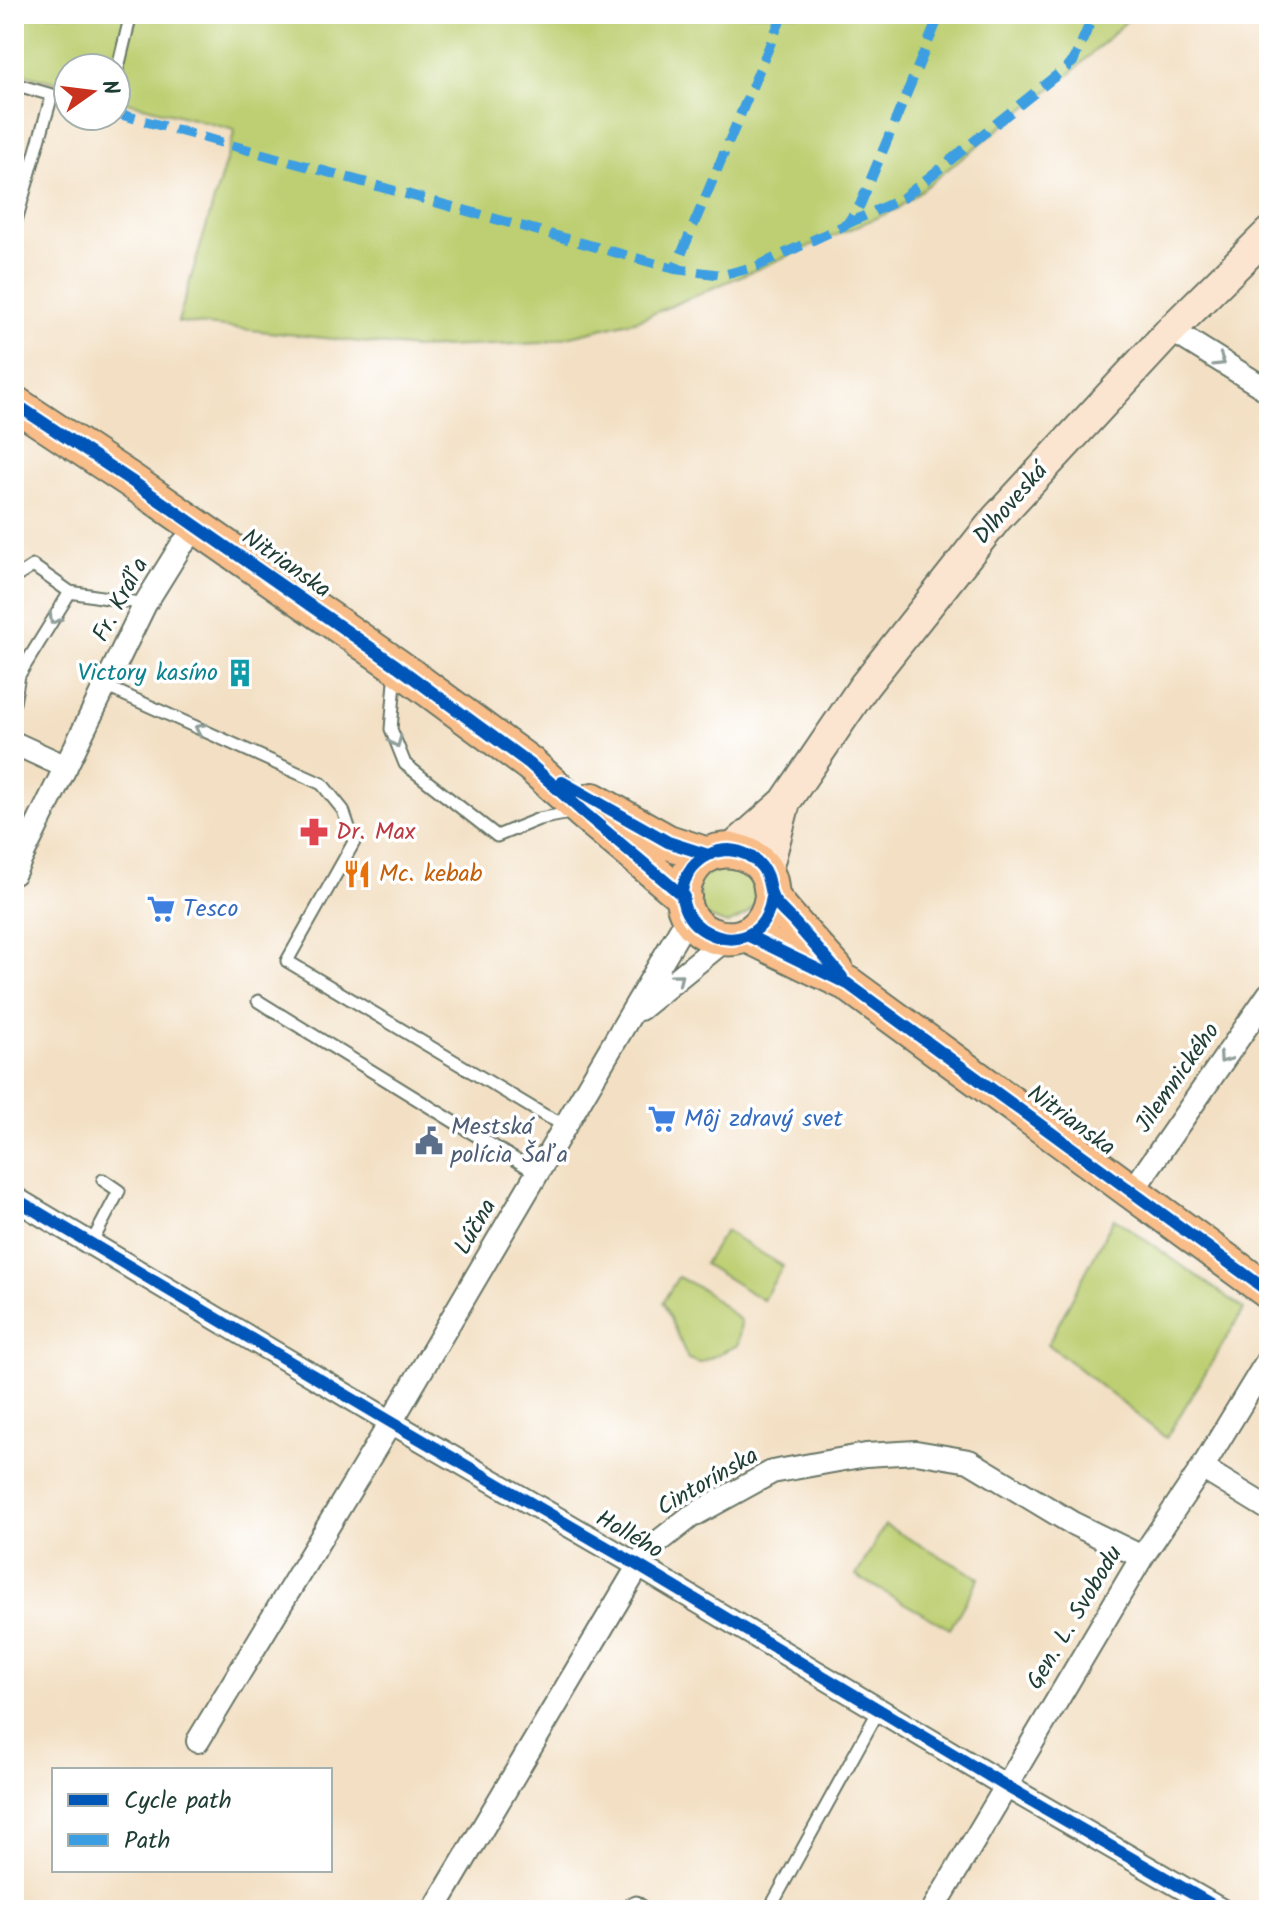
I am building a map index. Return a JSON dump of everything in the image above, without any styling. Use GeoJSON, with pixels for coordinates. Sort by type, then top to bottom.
{"type":"FeatureCollection","features":[{"type":"Feature","properties":{"kind":"main road","name":"Dlhoveská"},"geometry":{"type":"LineString","coordinates":[[720,853],[785,802],[864,686],[996,519],[1171,330],[1269,233]]}},
{"type":"Feature","properties":{"kind":"main road","name":"Nitrianska"},"geometry":{"type":"LineString","coordinates":[[14,403],[397,666],[530,764],[686,906],[700,930],[737,937],[848,984],[1269,1292]]}},
{"type":"Feature","properties":{"kind":"main road","name":"Nitrianska"},"geometry":{"type":"LineString","coordinates":[[530,764],[668,842],[720,853],[748,855],[848,984]]}},
{"type":"Feature","properties":{"kind":"main road","name":"Dlhoveská"},"geometry":{"type":"LineString","coordinates":[[769,885],[785,802]]}},
{"type":"Feature","properties":{"kind":"main road"},"geometry":{"type":"LineString","coordinates":[[686,906],[689,872],[720,853]]}},
{"type":"Feature","properties":{"kind":"main road"},"geometry":{"type":"LineString","coordinates":[[737,937],[755,930],[767,915],[769,885]]}},
{"type":"Feature","properties":{"kind":"street"},"geometry":{"type":"LineString","coordinates":[[1171,330],[1269,391]]}},
{"type":"Feature","properties":{"kind":"street","name":"Fr. Kráľa"},"geometry":{"type":"LineString","coordinates":[[14,873],[145,604],[181,546],[197,528]]}},
{"type":"Feature","properties":{"kind":"street"},"geometry":{"type":"LineString","coordinates":[[14,743],[66,767]]}},
{"type":"Feature","properties":{"kind":"street","name":"Lúčna"},"geometry":{"type":"LineString","coordinates":[[391,1422],[629,1017],[686,906]]}},
{"type":"Feature","properties":{"kind":"street","name":"Lúčna"},"geometry":{"type":"LineString","coordinates":[[629,1017],[737,937]]}},
{"type":"Feature","properties":{"kind":"street","name":"Jilemnického"},"geometry":{"type":"LineString","coordinates":[[1131,1193],[1269,994]]}},
{"type":"Feature","properties":{"kind":"street","name":"Hollého"},"geometry":{"type":"LineString","coordinates":[[14,1198],[1006,1786],[1221,1910]]}},
{"type":"Feature","properties":{"kind":"street","name":"Gen. L. Svobodu"},"geometry":{"type":"LineString","coordinates":[[933,1910],[1142,1557],[1202,1468],[1269,1358]]}},
{"type":"Feature","properties":{"kind":"street"},"geometry":{"type":"LineString","coordinates":[[198,1741],[391,1422]]}},
{"type":"Feature","properties":{"kind":"street","name":"Cintorínska"},"geometry":{"type":"LineString","coordinates":[[434,1910],[648,1550],[690,1517],[772,1472],[866,1455],[916,1452],[969,1461],[1072,1523],[1142,1557]]}},
{"type":"Feature","properties":{"kind":"street"},"geometry":{"type":"LineString","coordinates":[[1202,1468],[1269,1509]]}},
{"type":"Feature","properties":{"kind":"lane"},"geometry":{"type":"LineString","coordinates":[[122,52],[131,14]]}},
{"type":"Feature","properties":{"kind":"lane"},"geometry":{"type":"LineString","coordinates":[[14,84],[52,95],[14,228]]}},
{"type":"Feature","properties":{"kind":"lane"},"geometry":{"type":"LineString","coordinates":[[14,578],[33,566],[70,592],[145,604]]}},
{"type":"Feature","properties":{"kind":"lane"},"geometry":{"type":"LineString","coordinates":[[14,703],[16,676],[70,592]]}},
{"type":"Feature","properties":{"kind":"lane"},"geometry":{"type":"LineString","coordinates":[[397,666],[391,729],[405,764],[497,836],[539,819],[582,811]]}},
{"type":"Feature","properties":{"kind":"lane"},"geometry":{"type":"LineString","coordinates":[[105,686],[322,784],[343,810],[354,842],[287,961],[565,1125]]}},
{"type":"Feature","properties":{"kind":"lane"},"geometry":{"type":"LineString","coordinates":[[258,1001],[537,1173]]}},
{"type":"Feature","properties":{"kind":"lane"},"geometry":{"type":"LineString","coordinates":[[91,1244],[119,1191],[103,1180]]}},
{"type":"Feature","properties":{"kind":"lane"},"geometry":{"type":"LineString","coordinates":[[769,1910],[879,1710]]}},
{"type":"Feature","properties":{"kind":"lane"},"geometry":{"type":"LineString","coordinates":[[618,1910],[636,1902],[648,1910]]}},
{"type":"Feature","properties":{"kind":"green space"},"geometry":{"type":"Polygon","coordinates":[[[14,14],[1134,14],[1073,71],[897,209],[638,320],[542,343],[415,348],[178,322],[235,130],[132,103],[132,52],[52,52],[52,82],[14,71],[14,14]]]}},
{"type":"Feature","properties":{"kind":"green space"},"geometry":{"type":"Polygon","coordinates":[[[740,867],[756,893],[753,907],[727,924],[703,915],[697,884],[708,868],[740,867]]]}},
{"type":"Feature","properties":{"kind":"green space"},"geometry":{"type":"Polygon","coordinates":[[[1114,1218],[1244,1309],[1166,1438],[1048,1344],[1114,1218]]]}},
{"type":"Feature","properties":{"kind":"green space"},"geometry":{"type":"Polygon","coordinates":[[[725,1231],[783,1266],[763,1300],[704,1264],[725,1231]]]}},
{"type":"Feature","properties":{"kind":"green space"},"geometry":{"type":"Polygon","coordinates":[[[678,1277],[704,1290],[741,1321],[738,1345],[699,1363],[688,1359],[663,1302],[678,1277]]]}},
{"type":"Feature","properties":{"kind":"green space"},"geometry":{"type":"Polygon","coordinates":[[[885,1525],[979,1578],[950,1629],[856,1576],[885,1525]]]}},
{"type":"Feature","properties":{"kind":"marked path"},"geometry":{"type":"LineString","coordinates":[[783,14],[675,269],[723,275],[758,266],[847,224],[860,205],[940,14]]}},
{"type":"Feature","properties":{"kind":"marked path"},"geometry":{"type":"LineString","coordinates":[[847,224],[903,198],[1073,62],[1094,14]]}},
{"type":"Feature","properties":{"kind":"marked path"},"geometry":{"type":"LineString","coordinates":[[132,117],[675,269]]}},
{"type":"Feature","properties":{"kind":"cycle path"},"geometry":{"type":"LineString","coordinates":[[14,403],[397,666],[530,764],[684,897]]}},
{"type":"Feature","properties":{"kind":"cycle path"},"geometry":{"type":"LineString","coordinates":[[562,782],[668,842],[708,855]]}},
{"type":"Feature","properties":{"kind":"cycle path"},"geometry":{"type":"LineString","coordinates":[[772,897],[763,921],[748,935],[730,938],[711,934],[695,924],[685,908],[683,889],[692,868],[709,855],[729,850],[747,855],[764,870],[775,902],[842,977]]}},
{"type":"Feature","properties":{"kind":"cycle path"},"geometry":{"type":"LineString","coordinates":[[747,935],[848,984],[1269,1292]]}},
{"type":"Feature","properties":{"kind":"cycle path"},"geometry":{"type":"LineString","coordinates":[[14,1198],[1006,1786],[1221,1910]]}},
{"type":"Feature","properties":{"kind":"place","name":"Victory kasíno"},"geometry":{"type":"Point","coordinates":[240,673]}},
{"type":"Feature","properties":{"kind":"place","name":"Dr. Max"},"geometry":{"type":"Point","coordinates":[314,832]}},
{"type":"Feature","properties":{"kind":"place","name":"Mc. kebab"},"geometry":{"type":"Point","coordinates":[357,874]}},
{"type":"Feature","properties":{"kind":"place","name":"Tesco"},"geometry":{"type":"Point","coordinates":[161,909]}},
{"type":"Feature","properties":{"kind":"place","name":"Môj zdravý svet"},"geometry":{"type":"Point","coordinates":[662,1119]}},
{"type":"Feature","properties":{"kind":"place","name":"Mestská polícia Šaľa"},"geometry":{"type":"Point","coordinates":[429,1141]}}]}
